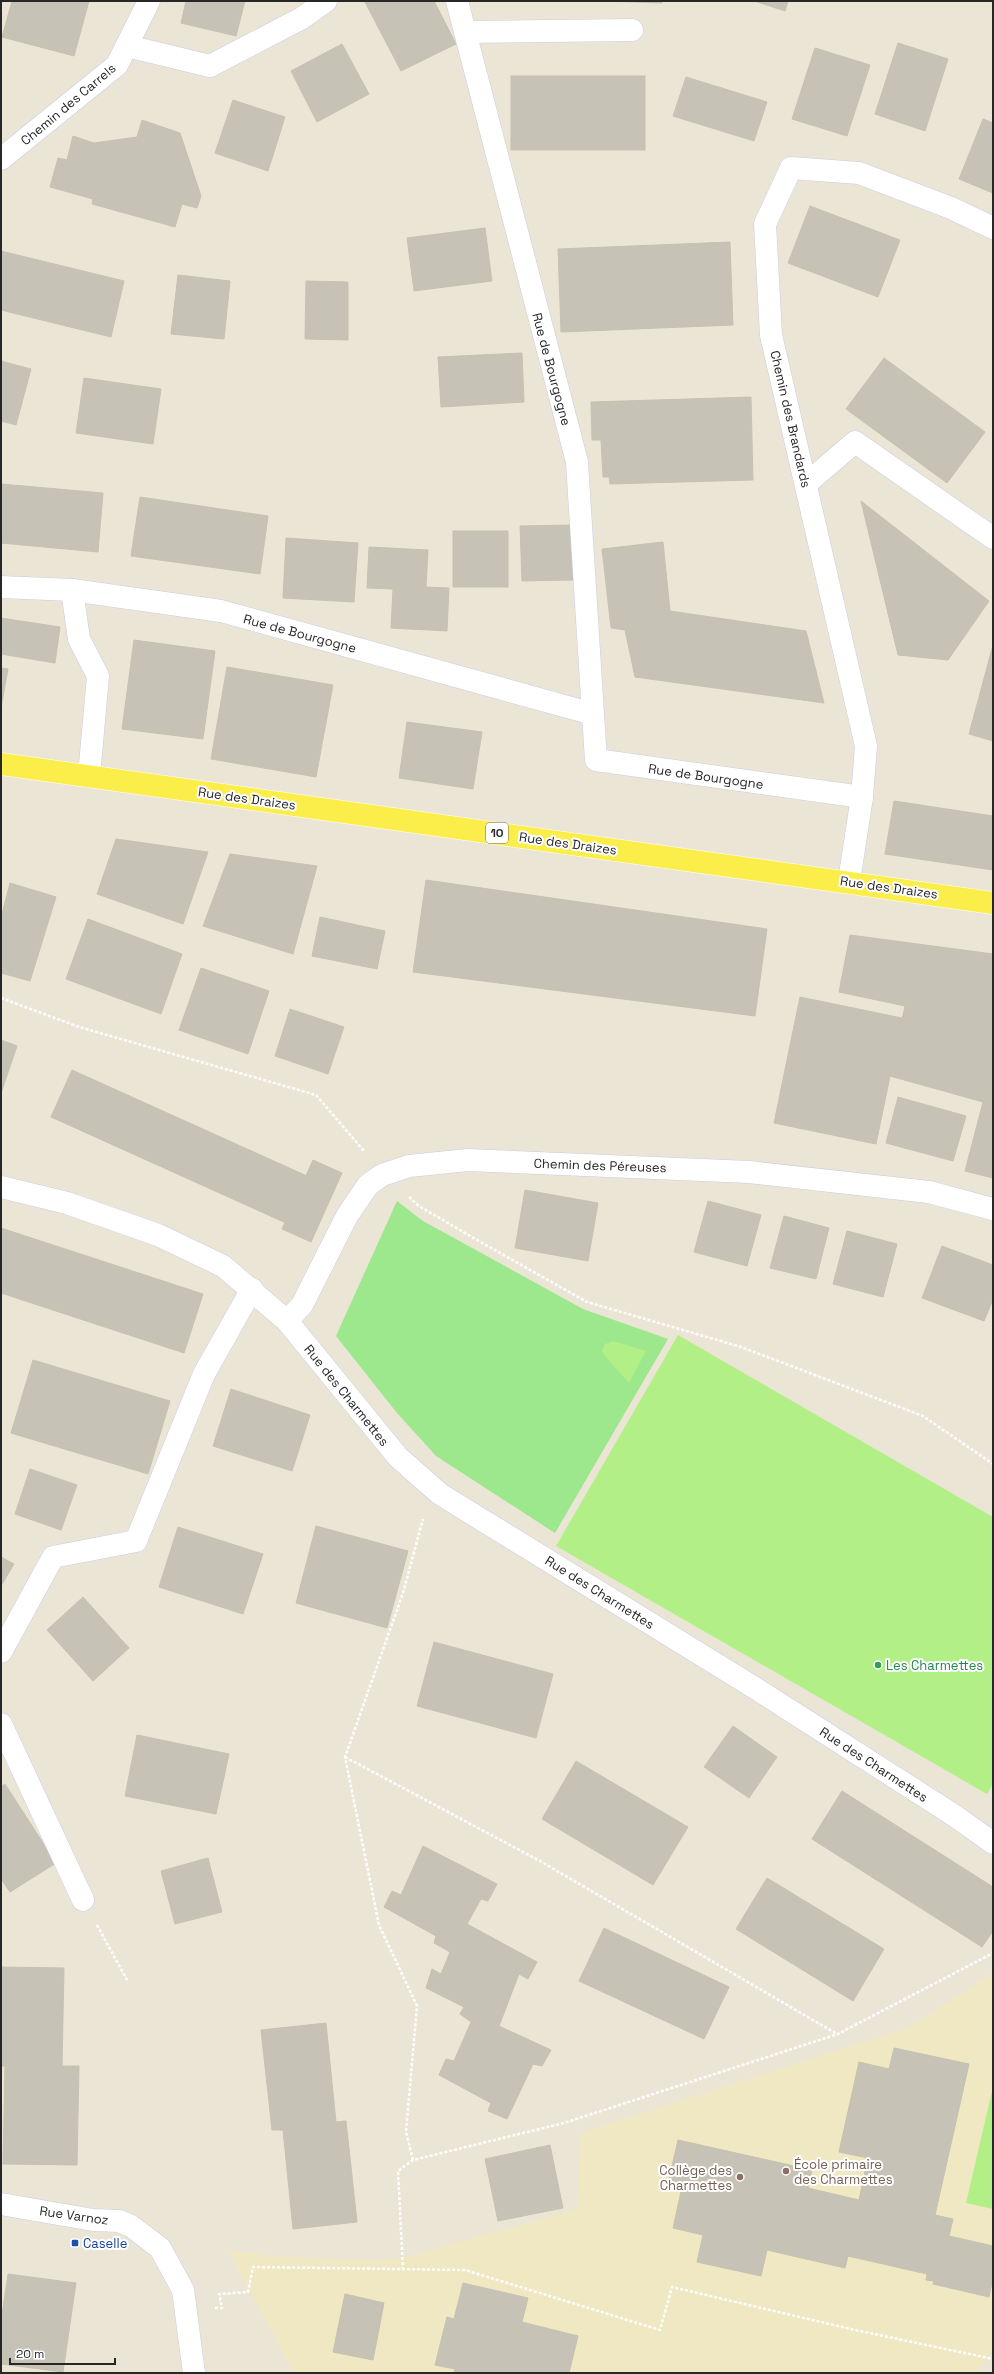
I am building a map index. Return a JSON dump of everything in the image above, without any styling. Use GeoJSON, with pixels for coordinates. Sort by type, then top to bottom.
{"type":"FeatureCollection","features":[{"type":"Feature","properties":{"kind":"main road","name":"Rue des Draizes"},"geometry":{"type":"LineString","coordinates":[[1,764],[849,881],[993,903]]}},
{"type":"Feature","properties":{"kind":"street","name":"Chemin des Carrels"},"geometry":{"type":"LineString","coordinates":[[1,160],[117,65],[149,1]]}},
{"type":"Feature","properties":{"kind":"street"},"geometry":{"type":"LineString","coordinates":[[127,46],[210,66],[302,18],[326,1]]}},
{"type":"Feature","properties":{"kind":"street","name":"Rue de Bourgogne"},"geometry":{"type":"LineString","coordinates":[[457,1],[577,462],[596,760],[862,797]]}},
{"type":"Feature","properties":{"kind":"street"},"geometry":{"type":"LineString","coordinates":[[465,32],[632,30]]}},
{"type":"Feature","properties":{"kind":"street","name":"Chemin des Brandards"},"geometry":{"type":"LineString","coordinates":[[849,881],[862,797],[866,746],[771,335],[765,224],[791,168],[859,173],[951,208],[993,228]]}},
{"type":"Feature","properties":{"kind":"street"},"geometry":{"type":"LineString","coordinates":[[806,484],[855,442],[993,538]]}},
{"type":"Feature","properties":{"kind":"street","name":"Rue de Bourgogne"},"geometry":{"type":"LineString","coordinates":[[1,587],[72,590],[221,611],[593,714]]}},
{"type":"Feature","properties":{"kind":"street"},"geometry":{"type":"LineString","coordinates":[[72,590],[78,639],[98,676],[89,776]]}},
{"type":"Feature","properties":{"kind":"street","name":"Chemin des Péreuses"},"geometry":{"type":"LineString","coordinates":[[287,1321],[302,1305],[351,1209],[368,1185],[382,1175],[409,1166],[468,1160],[749,1172],[929,1192],[993,1209]]}},
{"type":"Feature","properties":{"kind":"street","name":"Rue des Charmettes"},"geometry":{"type":"LineString","coordinates":[[1,1187],[67,1203],[158,1235],[223,1266],[287,1321],[398,1458],[440,1494],[755,1688],[952,1814],[993,1843]]}},
{"type":"Feature","properties":{"kind":"street"},"geometry":{"type":"LineString","coordinates":[[1,1652],[53,1557],[136,1541],[204,1374],[252,1290]]}},
{"type":"Feature","properties":{"kind":"street"},"geometry":{"type":"LineString","coordinates":[[1,1724],[84,1900]]}},
{"type":"Feature","properties":{"kind":"street","name":"Rue Varnoz"},"geometry":{"type":"LineString","coordinates":[[1,2204],[93,2220],[119,2221],[144,2235],[160,2248],[183,2290],[194,2373]]}},
{"type":"Feature","properties":{"kind":"path"},"geometry":{"type":"LineString","coordinates":[[1,998],[79,1027],[316,1096],[360,1146],[382,1175],[420,1206],[587,1302],[741,1347],[923,1416],[993,1464]]}},
{"type":"Feature","properties":{"kind":"path"},"geometry":{"type":"LineString","coordinates":[[414,2160],[406,2132],[416,2006],[379,1925],[345,1757],[403,1593],[425,1507],[440,1494]]}},
{"type":"Feature","properties":{"kind":"path"},"geometry":{"type":"LineString","coordinates":[[345,1757],[540,1861],[838,2034]]}},
{"type":"Feature","properties":{"kind":"path"},"geometry":{"type":"LineString","coordinates":[[84,1900],[128,1980]]}},
{"type":"Feature","properties":{"kind":"path"},"geometry":{"type":"LineString","coordinates":[[403,2270],[398,2171],[414,2160],[564,2123],[838,2034],[993,1953]]}},
{"type":"Feature","properties":{"kind":"path"},"geometry":{"type":"LineString","coordinates":[[222,2308],[219,2294],[248,2292],[252,2267],[465,2270],[660,2330],[672,2287],[855,2330],[993,2359]]}},
{"type":"Feature","properties":{"kind":"shaded area","name":"École primaire des Charmettes"},"geometry":{"type":"Polygon","coordinates":[[[993,1973],[993,2349],[979,2369],[980,2373],[294,2373],[228,2251],[277,2256],[384,2261],[417,2254],[577,2209],[581,2133],[910,2027],[993,1973]]]}},
{"type":"Feature","properties":{"kind":"green space"},"geometry":{"type":"Polygon","coordinates":[[[397,1201],[423,1221],[583,1309],[668,1339],[555,1533],[436,1456],[397,1413],[336,1336],[397,1201]]]}},
{"type":"Feature","properties":{"kind":"green space","name":"Les Charmettes"},"geometry":{"type":"Polygon","coordinates":[[[678,1335],[993,1517],[993,1784],[987,1794],[556,1546],[678,1335]]]}},
{"type":"Feature","properties":{"kind":"green space"},"geometry":{"type":"Polygon","coordinates":[[[613,1341],[646,1351],[629,1383],[602,1351],[605,1344],[613,1341]]]}},
{"type":"Feature","properties":{"kind":"green space"},"geometry":{"type":"Polygon","coordinates":[[[993,2087],[993,2209],[966,2203],[993,2087]]]}},
{"type":"Feature","properties":{"kind":"building"},"geometry":{"type":"Polygon","coordinates":[[[12,1],[89,1],[74,56],[2,37],[12,1]]]}},
{"type":"Feature","properties":{"kind":"building"},"geometry":{"type":"Polygon","coordinates":[[[186,1],[245,1],[236,36],[181,23],[186,1]]]}},
{"type":"Feature","properties":{"kind":"building"},"geometry":{"type":"Polygon","coordinates":[[[434,1],[456,44],[401,71],[365,2],[434,1]]]}},
{"type":"Feature","properties":{"kind":"building"},"geometry":{"type":"Polygon","coordinates":[[[607,1],[662,1],[662,3],[607,1]]]}},
{"type":"Feature","properties":{"kind":"building"},"geometry":{"type":"Polygon","coordinates":[[[754,1],[788,1],[785,11],[754,1]]]}},
{"type":"Feature","properties":{"kind":"building"},"geometry":{"type":"Polygon","coordinates":[[[898,43],[948,59],[925,131],[875,114],[898,43]]]}},
{"type":"Feature","properties":{"kind":"building"},"geometry":{"type":"Polygon","coordinates":[[[342,44],[369,94],[317,122],[291,71],[342,44]]]}},
{"type":"Feature","properties":{"kind":"building"},"geometry":{"type":"Polygon","coordinates":[[[815,48],[870,65],[847,136],[792,119],[815,48]]]}},
{"type":"Feature","properties":{"kind":"building"},"geometry":{"type":"Polygon","coordinates":[[[511,76],[645,76],[645,150],[511,150],[511,76]]]}},
{"type":"Feature","properties":{"kind":"building"},"geometry":{"type":"Polygon","coordinates":[[[686,77],[767,102],[754,141],[673,116],[686,77]]]}},
{"type":"Feature","properties":{"kind":"building"},"geometry":{"type":"Polygon","coordinates":[[[233,100],[285,117],[268,171],[215,153],[233,100]]]}},
{"type":"Feature","properties":{"kind":"building"},"geometry":{"type":"Polygon","coordinates":[[[983,119],[993,123],[993,193],[959,179],[983,119]]]}},
{"type":"Feature","properties":{"kind":"building"},"geometry":{"type":"Polygon","coordinates":[[[142,120],[180,133],[201,196],[197,208],[182,204],[175,227],[92,204],[93,199],[50,187],[58,158],[67,160],[73,136],[94,143],[137,137],[142,120]]]}},
{"type":"Feature","properties":{"kind":"building"},"geometry":{"type":"Polygon","coordinates":[[[810,206],[900,240],[878,297],[788,263],[810,206]]]}},
{"type":"Feature","properties":{"kind":"building"},"geometry":{"type":"Polygon","coordinates":[[[485,228],[492,281],[414,291],[407,238],[485,228]]]}},
{"type":"Feature","properties":{"kind":"building"},"geometry":{"type":"Polygon","coordinates":[[[730,242],[733,325],[561,332],[558,249],[730,242]]]}},
{"type":"Feature","properties":{"kind":"building"},"geometry":{"type":"Polygon","coordinates":[[[1,251],[124,281],[111,337],[1,310],[1,251]]]}},
{"type":"Feature","properties":{"kind":"building"},"geometry":{"type":"Polygon","coordinates":[[[178,275],[230,281],[224,339],[171,334],[178,275]]]}},
{"type":"Feature","properties":{"kind":"building"},"geometry":{"type":"Polygon","coordinates":[[[306,281],[348,282],[348,340],[305,339],[306,281]]]}},
{"type":"Feature","properties":{"kind":"building"},"geometry":{"type":"Polygon","coordinates":[[[522,353],[524,402],[441,407],[438,357],[522,353]]]}},
{"type":"Feature","properties":{"kind":"building"},"geometry":{"type":"Polygon","coordinates":[[[884,358],[985,432],[947,483],[846,409],[884,358]]]}},
{"type":"Feature","properties":{"kind":"building"},"geometry":{"type":"Polygon","coordinates":[[[1,361],[31,369],[16,425],[1,421],[1,361]]]}},
{"type":"Feature","properties":{"kind":"building"},"geometry":{"type":"Polygon","coordinates":[[[84,378],[161,389],[153,444],[76,433],[84,378]]]}},
{"type":"Feature","properties":{"kind":"building"},"geometry":{"type":"Polygon","coordinates":[[[751,397],[753,480],[610,484],[609,477],[603,477],[601,440],[592,440],[591,402],[751,397]]]}},
{"type":"Feature","properties":{"kind":"building"},"geometry":{"type":"Polygon","coordinates":[[[1,484],[103,493],[98,552],[1,543],[1,484]]]}},
{"type":"Feature","properties":{"kind":"building"},"geometry":{"type":"Polygon","coordinates":[[[140,497],[268,516],[260,574],[131,556],[140,497]]]}},
{"type":"Feature","properties":{"kind":"building"},"geometry":{"type":"Polygon","coordinates":[[[861,501],[989,601],[948,660],[898,655],[861,501]]]}},
{"type":"Feature","properties":{"kind":"building"},"geometry":{"type":"Polygon","coordinates":[[[571,525],[573,580],[522,581],[520,526],[571,525]]]}},
{"type":"Feature","properties":{"kind":"building"},"geometry":{"type":"Polygon","coordinates":[[[453,531],[508,531],[508,587],[453,587],[453,531]]]}},
{"type":"Feature","properties":{"kind":"building"},"geometry":{"type":"Polygon","coordinates":[[[286,538],[358,543],[354,602],[283,598],[286,538]]]}},
{"type":"Feature","properties":{"kind":"building"},"geometry":{"type":"Polygon","coordinates":[[[663,542],[670,611],[806,631],[824,703],[635,677],[625,630],[611,628],[602,549],[663,542]]]}},
{"type":"Feature","properties":{"kind":"building"},"geometry":{"type":"Polygon","coordinates":[[[369,547],[428,550],[426,587],[449,588],[447,631],[391,628],[393,589],[367,588],[369,547]]]}},
{"type":"Feature","properties":{"kind":"building"},"geometry":{"type":"Polygon","coordinates":[[[1,618],[60,627],[55,663],[1,654],[1,618]]]}},
{"type":"Feature","properties":{"kind":"building"},"geometry":{"type":"Polygon","coordinates":[[[134,640],[215,651],[203,739],[122,729],[134,640]]]}},
{"type":"Feature","properties":{"kind":"building"},"geometry":{"type":"Polygon","coordinates":[[[993,645],[993,741],[969,734],[993,645]]]}},
{"type":"Feature","properties":{"kind":"building"},"geometry":{"type":"Polygon","coordinates":[[[227,667],[333,685],[316,777],[211,759],[227,667]]]}},
{"type":"Feature","properties":{"kind":"building"},"geometry":{"type":"Polygon","coordinates":[[[1,668],[8,669],[1,708],[1,668]]]}},
{"type":"Feature","properties":{"kind":"building"},"geometry":{"type":"Polygon","coordinates":[[[407,722],[482,732],[473,789],[399,778],[407,722]]]}},
{"type":"Feature","properties":{"kind":"building"},"geometry":{"type":"Polygon","coordinates":[[[894,801],[993,816],[993,870],[885,854],[894,801]]]}},
{"type":"Feature","properties":{"kind":"building"},"geometry":{"type":"Polygon","coordinates":[[[116,839],[208,852],[183,924],[97,894],[116,839]]]}},
{"type":"Feature","properties":{"kind":"building"},"geometry":{"type":"Polygon","coordinates":[[[230,854],[317,866],[293,954],[203,926],[230,854]]]}},
{"type":"Feature","properties":{"kind":"building"},"geometry":{"type":"Polygon","coordinates":[[[426,880],[767,929],[755,1016],[413,972],[426,880]]]}},
{"type":"Feature","properties":{"kind":"building"},"geometry":{"type":"Polygon","coordinates":[[[10,883],[56,897],[30,981],[1,973],[1,918],[10,883]]]}},
{"type":"Feature","properties":{"kind":"building"},"geometry":{"type":"Polygon","coordinates":[[[320,917],[385,931],[377,969],[312,956],[320,917]]]}},
{"type":"Feature","properties":{"kind":"building"},"geometry":{"type":"Polygon","coordinates":[[[88,919],[182,954],[161,1014],[66,979],[88,919]]]}},
{"type":"Feature","properties":{"kind":"building"},"geometry":{"type":"Polygon","coordinates":[[[850,935],[993,954],[993,1178],[965,1171],[983,1102],[890,1076],[905,1006],[839,992],[850,935]]]}},
{"type":"Feature","properties":{"kind":"building"},"geometry":{"type":"Polygon","coordinates":[[[201,968],[269,991],[248,1054],[179,1030],[201,968]]]}},
{"type":"Feature","properties":{"kind":"building"},"geometry":{"type":"Polygon","coordinates":[[[800,997],[902,1018],[876,1144],[774,1123],[800,997]]]}},
{"type":"Feature","properties":{"kind":"building"},"geometry":{"type":"Polygon","coordinates":[[[290,1009],[344,1027],[328,1074],[275,1056],[290,1009]]]}},
{"type":"Feature","properties":{"kind":"building"},"geometry":{"type":"Polygon","coordinates":[[[1,1040],[17,1046],[1,1093],[1,1040]]]}},
{"type":"Feature","properties":{"kind":"building"},"geometry":{"type":"Polygon","coordinates":[[[72,1070],[307,1176],[286,1223],[51,1117],[72,1070]]]}},
{"type":"Feature","properties":{"kind":"building"},"geometry":{"type":"Polygon","coordinates":[[[898,1097],[966,1116],[953,1161],[886,1143],[898,1097]]]}},
{"type":"Feature","properties":{"kind":"building"},"geometry":{"type":"Polygon","coordinates":[[[313,1160],[342,1173],[311,1242],[282,1229],[313,1160]]]}},
{"type":"Feature","properties":{"kind":"building"},"geometry":{"type":"Polygon","coordinates":[[[525,1190],[598,1203],[588,1261],[515,1248],[525,1190]]]}},
{"type":"Feature","properties":{"kind":"building"},"geometry":{"type":"Polygon","coordinates":[[[708,1201],[761,1215],[747,1266],[694,1252],[708,1201]]]}},
{"type":"Feature","properties":{"kind":"building"},"geometry":{"type":"Polygon","coordinates":[[[784,1216],[829,1228],[816,1279],[770,1268],[784,1216]]]}},
{"type":"Feature","properties":{"kind":"building"},"geometry":{"type":"Polygon","coordinates":[[[1,1228],[203,1294],[184,1353],[1,1293],[1,1228]]]}},
{"type":"Feature","properties":{"kind":"building"},"geometry":{"type":"Polygon","coordinates":[[[847,1231],[897,1244],[883,1297],[833,1284],[847,1231]]]}},
{"type":"Feature","properties":{"kind":"building"},"geometry":{"type":"Polygon","coordinates":[[[942,1246],[993,1265],[993,1299],[984,1321],[922,1298],[942,1246]]]}},
{"type":"Feature","properties":{"kind":"building"},"geometry":{"type":"Polygon","coordinates":[[[33,1360],[170,1401],[148,1474],[11,1433],[33,1360]]]}},
{"type":"Feature","properties":{"kind":"building"},"geometry":{"type":"Polygon","coordinates":[[[231,1389],[310,1415],[292,1471],[213,1446],[231,1389]]]}},
{"type":"Feature","properties":{"kind":"building"},"geometry":{"type":"Polygon","coordinates":[[[30,1469],[77,1485],[61,1530],[15,1514],[30,1469]]]}},
{"type":"Feature","properties":{"kind":"building"},"geometry":{"type":"Polygon","coordinates":[[[316,1526],[408,1551],[387,1628],[296,1603],[316,1526]]]}},
{"type":"Feature","properties":{"kind":"building"},"geometry":{"type":"Polygon","coordinates":[[[178,1527],[263,1554],[243,1614],[159,1587],[178,1527]]]}},
{"type":"Feature","properties":{"kind":"building"},"geometry":{"type":"Polygon","coordinates":[[[1,1557],[14,1564],[1,1586],[1,1557]]]}},
{"type":"Feature","properties":{"kind":"building"},"geometry":{"type":"Polygon","coordinates":[[[83,1597],[129,1648],[93,1681],[47,1630],[83,1597]]]}},
{"type":"Feature","properties":{"kind":"building"},"geometry":{"type":"Polygon","coordinates":[[[434,1642],[553,1674],[536,1738],[417,1706],[434,1642]]]}},
{"type":"Feature","properties":{"kind":"building"},"geometry":{"type":"Polygon","coordinates":[[[733,1726],[777,1757],[749,1798],[704,1767],[733,1726]]]}},
{"type":"Feature","properties":{"kind":"building"},"geometry":{"type":"Polygon","coordinates":[[[137,1735],[229,1754],[216,1814],[125,1796],[137,1735]]]}},
{"type":"Feature","properties":{"kind":"building"},"geometry":{"type":"Polygon","coordinates":[[[576,1761],[688,1827],[653,1885],[542,1819],[576,1761]]]}},
{"type":"Feature","properties":{"kind":"building"},"geometry":{"type":"Polygon","coordinates":[[[5,1784],[56,1863],[10,1892],[1,1879],[1,1787],[5,1784]]]}},
{"type":"Feature","properties":{"kind":"building"},"geometry":{"type":"Polygon","coordinates":[[[842,1791],[993,1887],[993,1931],[982,1947],[812,1839],[842,1791]]]}},
{"type":"Feature","properties":{"kind":"building"},"geometry":{"type":"Polygon","coordinates":[[[423,1846],[497,1884],[488,1901],[481,1899],[467,1924],[537,1962],[528,1979],[519,1974],[499,2026],[551,2050],[542,2066],[533,2064],[507,2119],[488,2111],[491,2103],[439,2075],[446,2059],[454,2061],[471,2022],[460,2014],[464,2007],[426,1988],[432,1969],[441,1974],[450,1952],[434,1943],[436,1936],[384,1907],[392,1891],[401,1895],[423,1846]]]}},
{"type":"Feature","properties":{"kind":"building"},"geometry":{"type":"Polygon","coordinates":[[[208,1858],[222,1912],[175,1924],[161,1871],[208,1858]]]}},
{"type":"Feature","properties":{"kind":"building"},"geometry":{"type":"Polygon","coordinates":[[[767,1878],[884,1949],[853,2001],[736,1929],[767,1878]]]}},
{"type":"Feature","properties":{"kind":"building"},"geometry":{"type":"Polygon","coordinates":[[[604,1928],[729,1987],[704,2039],[579,1981],[604,1928]]]}},
{"type":"Feature","properties":{"kind":"building"},"geometry":{"type":"Polygon","coordinates":[[[1,1967],[64,1968],[62,2066],[79,2066],[77,2165],[3,2164],[5,2066],[1,2066],[1,1967]]]}},
{"type":"Feature","properties":{"kind":"building"},"geometry":{"type":"Polygon","coordinates":[[[326,2023],[336,2122],[346,2121],[357,2222],[293,2229],[283,2130],[272,2130],[261,2030],[326,2023]]]}},
{"type":"Feature","properties":{"kind":"building","name":"Collège des Charmettes"},"geometry":{"type":"Polygon","coordinates":[[[894,2048],[969,2064],[935,2215],[953,2219],[949,2236],[993,2246],[993,2278],[989,2297],[933,2284],[934,2281],[926,2280],[927,2274],[848,2256],[845,2268],[767,2250],[761,2276],[697,2262],[703,2235],[673,2228],[682,2187],[668,2184],[678,2140],[812,2170],[808,2188],[859,2200],[868,2158],[839,2152],[859,2062],[889,2069],[894,2048]]]}},
{"type":"Feature","properties":{"kind":"building"},"geometry":{"type":"Polygon","coordinates":[[[550,2145],[563,2208],[498,2221],[485,2159],[550,2145]]]}},
{"type":"Feature","properties":{"kind":"building"},"geometry":{"type":"Polygon","coordinates":[[[8,2274],[76,2283],[63,2372],[1,2364],[1,2322],[8,2274]]]}},
{"type":"Feature","properties":{"kind":"building"},"geometry":{"type":"Polygon","coordinates":[[[463,2283],[528,2298],[522,2322],[578,2336],[569,2373],[454,2373],[455,2369],[435,2365],[447,2317],[454,2319],[463,2283]]]}},
{"type":"Feature","properties":{"kind":"building"},"geometry":{"type":"Polygon","coordinates":[[[345,2294],[384,2303],[373,2360],[333,2352],[345,2294]]]}},
{"type":"Feature","properties":{"kind":"place","name":"Les Charmettes"},"geometry":{"type":"Point","coordinates":[878,1665]}},
{"type":"Feature","properties":{"kind":"place","name":"École primaire des Charmettes"},"geometry":{"type":"Point","coordinates":[786,2171]}},
{"type":"Feature","properties":{"kind":"place","name":"Collège des Charmettes"},"geometry":{"type":"Point","coordinates":[740,2177]}},
{"type":"Feature","properties":{"kind":"place","name":"Caselle"},"geometry":{"type":"Point","coordinates":[75,2243]}}]}
